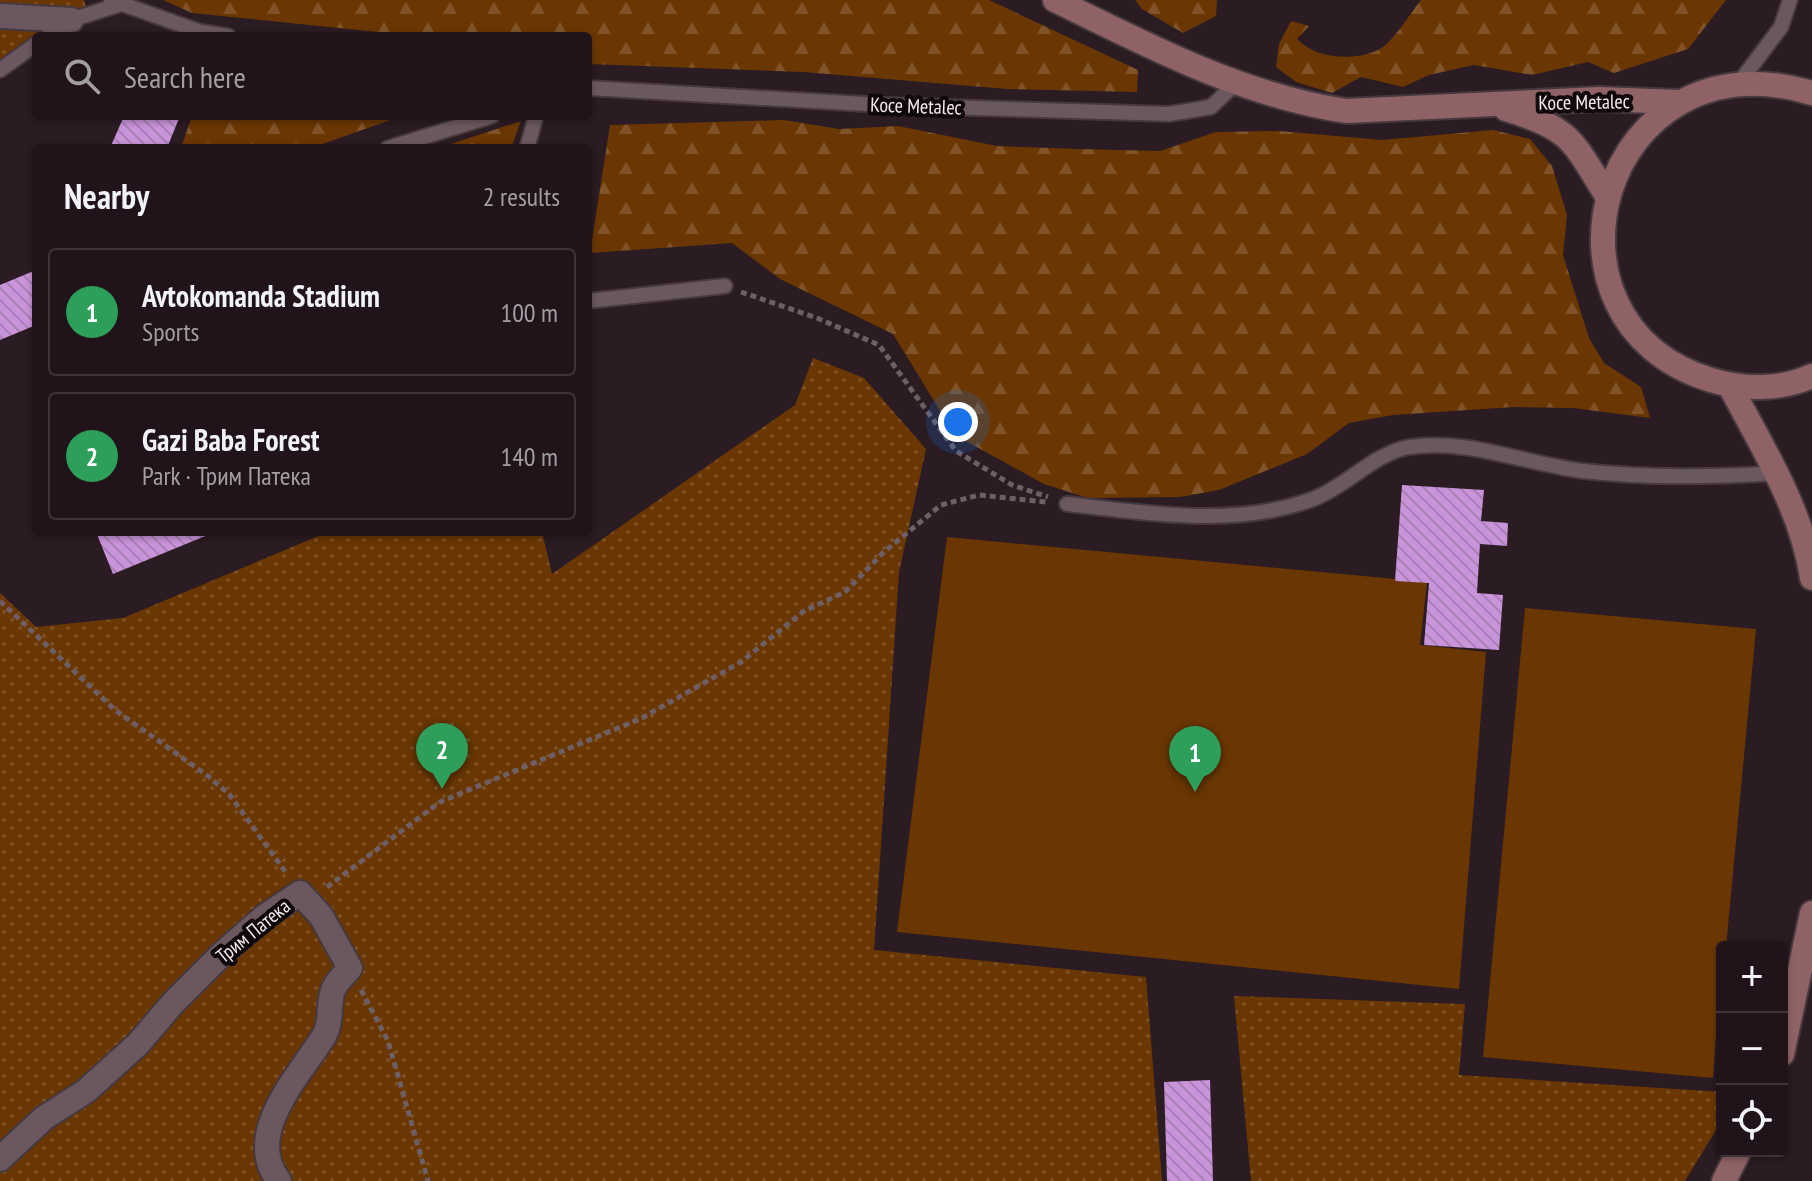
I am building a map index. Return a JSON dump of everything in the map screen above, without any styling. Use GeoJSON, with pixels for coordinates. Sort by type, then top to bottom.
{"type":"FeatureCollection","features":[{"type":"Feature","properties":{"kind":"street","name":"Koce Metalec"},"geometry":{"type":"LineString","coordinates":[[1055,0],[1235,84],[1306,105],[1346,111],[1430,110],[1599,99],[1679,102]]}},
{"type":"Feature","properties":{"kind":"street"},"geometry":{"type":"LineString","coordinates":[[0,16],[71,20]]}},
{"type":"Feature","properties":{"kind":"street"},"geometry":{"type":"LineString","coordinates":[[1812,93],[1775,83],[1739,83],[1698,93],[1679,102],[1654,120],[1634,142],[1617,168],[1607,196],[1602,238],[1608,280],[1626,318],[1654,350],[1689,374],[1730,386],[1766,387],[1812,376]]}},
{"type":"Feature","properties":{"kind":"street","name":"Koce Metalec"},"geometry":{"type":"LineString","coordinates":[[1489,104],[1560,129],[1577,148],[1607,196]]}},
{"type":"Feature","properties":{"kind":"street"},"geometry":{"type":"LineString","coordinates":[[1730,386],[1777,473],[1809,558],[1812,578]]}},
{"type":"Feature","properties":{"kind":"street","name":"Трим Патека"},"geometry":{"type":"LineString","coordinates":[[0,1159],[44,1118],[86,1091],[138,1044],[222,954],[264,917],[300,893],[321,916],[350,968]]}},
{"type":"Feature","properties":{"kind":"street"},"geometry":{"type":"LineString","coordinates":[[1788,1026],[1812,913]]}},
{"type":"Feature","properties":{"kind":"street"},"geometry":{"type":"LineString","coordinates":[[279,1181],[266,1150],[269,1129],[311,1051],[325,1035],[332,1012],[333,988],[350,968]]}},
{"type":"Feature","properties":{"kind":"street"},"geometry":{"type":"LineString","coordinates":[[1788,1059],[1812,1003]]}},
{"type":"Feature","properties":{"kind":"street"},"geometry":{"type":"LineString","coordinates":[[1724,1181],[1736,1157]]}},
{"type":"Feature","properties":{"kind":"lane"},"geometry":{"type":"LineString","coordinates":[[1739,83],[1781,27],[1790,0]]}},
{"type":"Feature","properties":{"kind":"lane"},"geometry":{"type":"LineString","coordinates":[[54,32],[71,20],[116,2],[201,32]]}},
{"type":"Feature","properties":{"kind":"lane"},"geometry":{"type":"LineString","coordinates":[[0,70],[32,47]]}},
{"type":"Feature","properties":{"kind":"lane","name":"Koce Metalec"},"geometry":{"type":"LineString","coordinates":[[592,88],[883,105],[1169,114],[1211,107],[1235,84]]}},
{"type":"Feature","properties":{"kind":"lane"},"geometry":{"type":"LineString","coordinates":[[401,144],[479,120]]}},
{"type":"Feature","properties":{"kind":"lane"},"geometry":{"type":"LineString","coordinates":[[528,144],[535,120]]}},
{"type":"Feature","properties":{"kind":"lane"},"geometry":{"type":"LineString","coordinates":[[592,301],[725,286]]}},
{"type":"Feature","properties":{"kind":"lane"},"geometry":{"type":"LineString","coordinates":[[1067,504],[1233,516],[1281,510],[1317,497],[1382,457],[1409,447],[1464,448],[1585,471],[1728,476],[1777,473]]}},
{"type":"Feature","properties":{"kind":"path"},"geometry":{"type":"LineString","coordinates":[[725,286],[817,318],[879,345],[956,451],[1012,485],[1067,504]]}},
{"type":"Feature","properties":{"kind":"path"},"geometry":{"type":"LineString","coordinates":[[0,601],[115,710],[229,794],[300,893],[330,887],[440,802],[642,718],[741,662],[804,611],[845,592],[885,551],[941,505],[979,495],[1067,504]]}},
{"type":"Feature","properties":{"kind":"path"},"geometry":{"type":"LineString","coordinates":[[350,968],[388,1041],[428,1181]]}},
{"type":"Feature","properties":{"kind":"green space"},"geometry":{"type":"Polygon","coordinates":[[[0,0],[84,0],[86,7],[71,20],[45,32],[32,32],[32,39],[0,61],[0,0]]]}},
{"type":"Feature","properties":{"kind":"green space"},"geometry":{"type":"Polygon","coordinates":[[[163,0],[989,0],[1138,70],[1137,92],[1007,89],[803,72],[592,64],[592,32],[377,32],[192,13],[163,0]]]}},
{"type":"Feature","properties":{"kind":"green space"},"geometry":{"type":"Polygon","coordinates":[[[1135,0],[1217,0],[1216,16],[1183,33],[1142,9],[1135,0]]]}},
{"type":"Feature","properties":{"kind":"green space"},"geometry":{"type":"Polygon","coordinates":[[[1421,0],[1726,0],[1688,49],[1614,73],[1588,62],[1532,75],[1474,65],[1429,75],[1403,87],[1361,77],[1332,93],[1296,82],[1276,67],[1279,44],[1291,21],[1309,26],[1297,39],[1314,51],[1336,56],[1359,56],[1385,46],[1421,0]]]}},
{"type":"Feature","properties":{"kind":"green space"},"geometry":{"type":"Polygon","coordinates":[[[191,120],[390,120],[322,144],[182,144],[191,120]]]}},
{"type":"Feature","properties":{"kind":"green space"},"geometry":{"type":"Polygon","coordinates":[[[784,120],[839,129],[898,126],[997,146],[1160,151],[1216,132],[1279,131],[1382,140],[1493,130],[1530,139],[1552,166],[1567,215],[1563,255],[1589,338],[1604,363],[1641,387],[1650,418],[1573,408],[1514,407],[1393,415],[1349,423],[1307,454],[1219,490],[1180,497],[1088,498],[1044,484],[955,435],[893,334],[780,279],[732,243],[592,253],[610,125],[784,120]]]}},
{"type":"Feature","properties":{"kind":"green space"},"geometry":{"type":"Polygon","coordinates":[[[521,121],[512,144],[451,144],[521,121]]]}},
{"type":"Feature","properties":{"kind":"green space"},"geometry":{"type":"Polygon","coordinates":[[[813,358],[864,378],[926,449],[899,572],[874,950],[1146,977],[1162,1181],[0,1181],[0,593],[36,627],[123,618],[318,536],[543,536],[552,574],[795,405],[813,358]]]}},
{"type":"Feature","properties":{"kind":"green space"},"geometry":{"type":"Polygon","coordinates":[[[947,537],[1427,582],[1420,645],[1486,652],[1459,989],[897,932],[947,537]]]}},
{"type":"Feature","properties":{"kind":"green space"},"geometry":{"type":"Polygon","coordinates":[[[1525,608],[1756,629],[1727,941],[1716,941],[1713,1078],[1483,1057],[1525,608]]]}},
{"type":"Feature","properties":{"kind":"green space"},"geometry":{"type":"Polygon","coordinates":[[[1234,996],[1465,1004],[1459,1075],[1716,1092],[1716,1130],[1685,1181],[1251,1181],[1234,996]]]}},
{"type":"Feature","properties":{"kind":"building"},"geometry":{"type":"Polygon","coordinates":[[[122,120],[178,120],[169,144],[112,144],[122,120]]]}},
{"type":"Feature","properties":{"kind":"building"},"geometry":{"type":"Polygon","coordinates":[[[32,272],[32,327],[0,340],[0,285],[32,272]]]}},
{"type":"Feature","properties":{"kind":"building"},"geometry":{"type":"Polygon","coordinates":[[[1402,485],[1484,490],[1481,521],[1508,523],[1507,546],[1480,544],[1477,593],[1503,595],[1499,650],[1424,645],[1429,583],[1395,581],[1402,485]]]}},
{"type":"Feature","properties":{"kind":"building"},"geometry":{"type":"Polygon","coordinates":[[[98,536],[205,536],[113,574],[98,536]]]}},
{"type":"Feature","properties":{"kind":"building"},"geometry":{"type":"Polygon","coordinates":[[[1210,1080],[1213,1181],[1167,1181],[1164,1082],[1210,1080]]]}},
{"type":"Feature","properties":{"kind":"place","name":"Gazi Baba Forest"},"geometry":{"type":"Point","coordinates":[442,789]}},
{"type":"Feature","properties":{"kind":"place","name":"Avtokomanda Stadium"},"geometry":{"type":"Point","coordinates":[1195,792]}}]}
